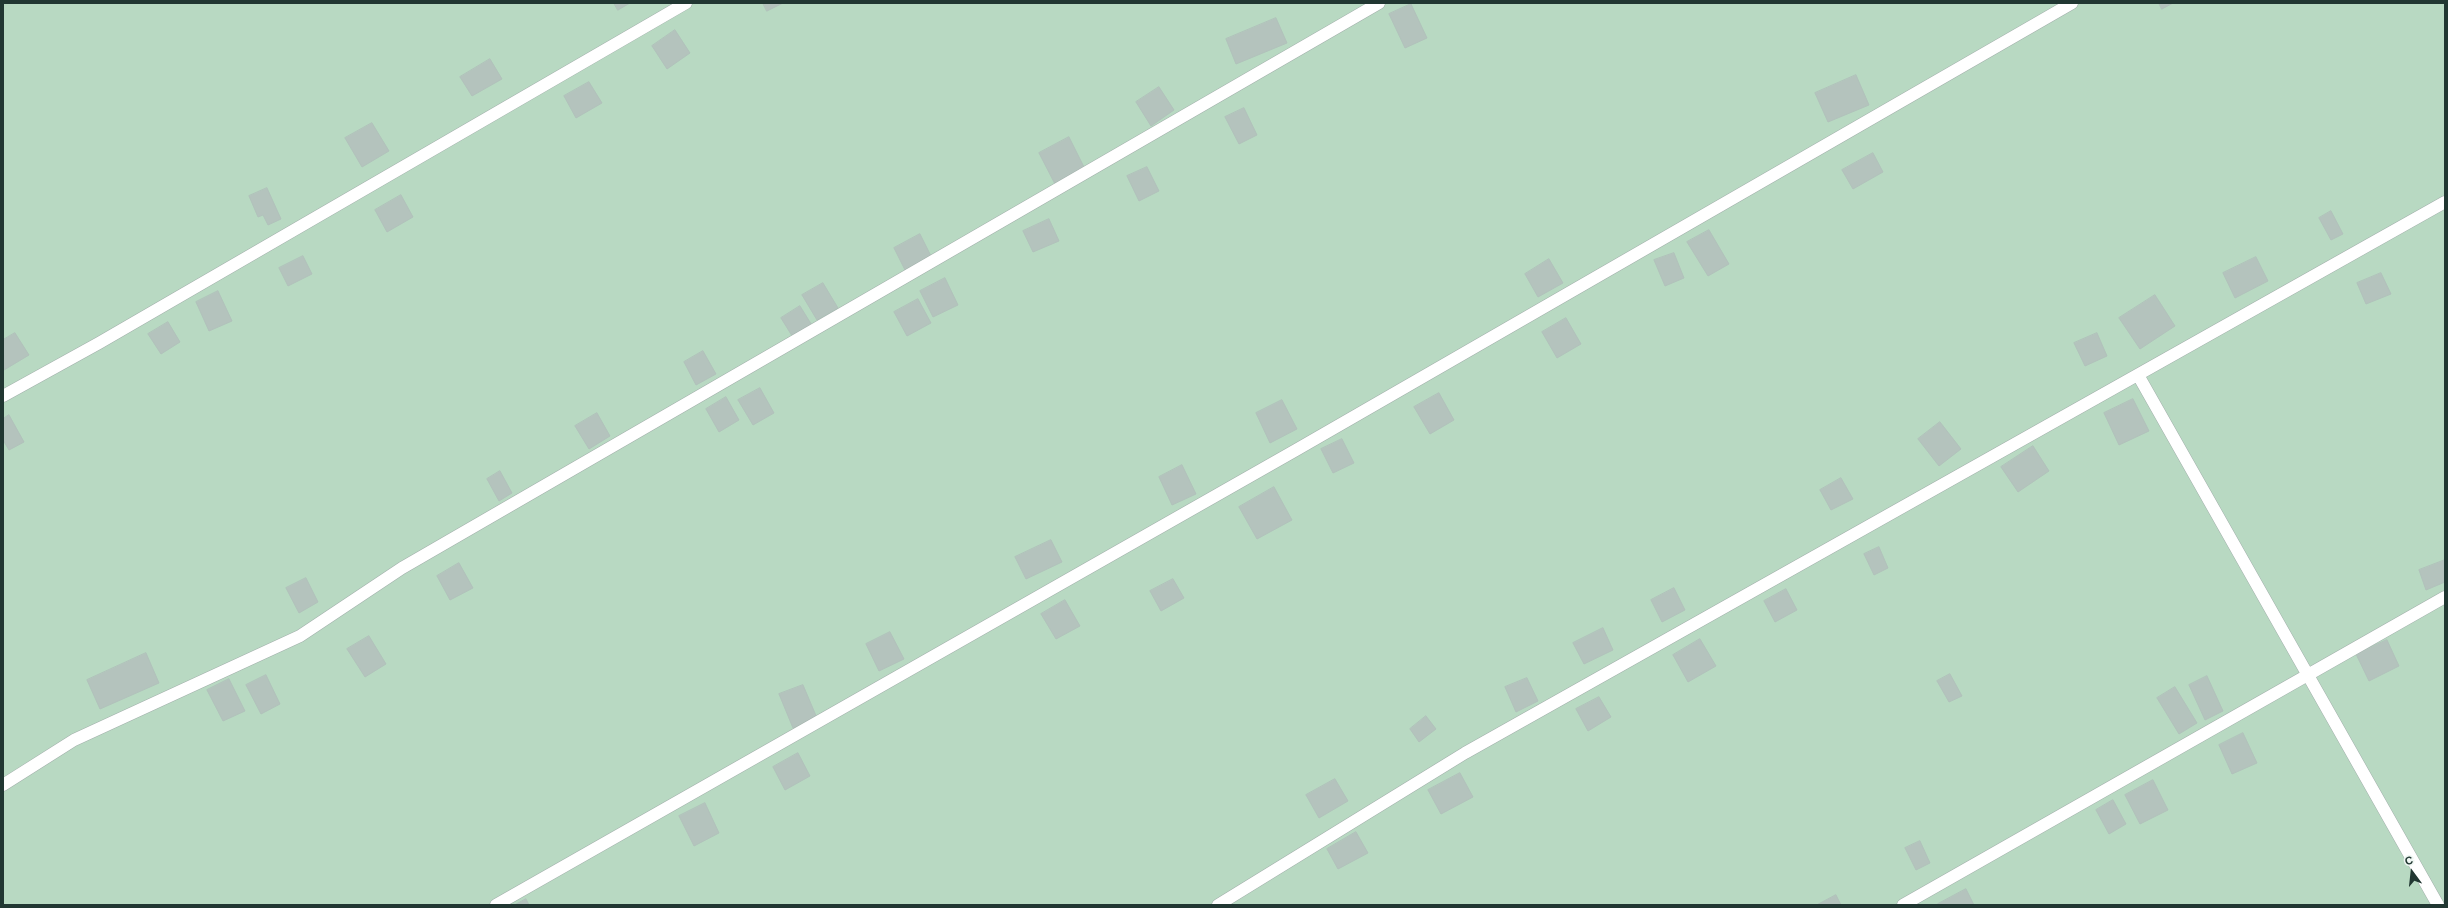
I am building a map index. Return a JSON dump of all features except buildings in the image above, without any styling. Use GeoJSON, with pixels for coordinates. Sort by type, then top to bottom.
{"type":"FeatureCollection","features":[{"type":"Feature","properties":{"kind":"lane"},"geometry":{"type":"LineString","coordinates":[[3,396],[106,339],[686,3]]}},
{"type":"Feature","properties":{"kind":"lane"},"geometry":{"type":"LineString","coordinates":[[3,785],[74,740],[300,636],[402,568],[1379,3]]}},
{"type":"Feature","properties":{"kind":"lane"},"geometry":{"type":"LineString","coordinates":[[496,905],[1303,446],[2072,3]]}},
{"type":"Feature","properties":{"kind":"lane"},"geometry":{"type":"LineString","coordinates":[[1218,905],[1465,753],[2445,202]]}},
{"type":"Feature","properties":{"kind":"lane"},"geometry":{"type":"LineString","coordinates":[[2138,375],[2438,905]]}},
{"type":"Feature","properties":{"kind":"lane"},"geometry":{"type":"LineString","coordinates":[[1902,905],[2309,676],[2445,597]]}},
{"type":"Feature","properties":{"kind":"green space"},"geometry":{"type":"Polygon","coordinates":[[[3,3],[2445,3],[2445,905],[3,905],[3,3]]]}}]}
